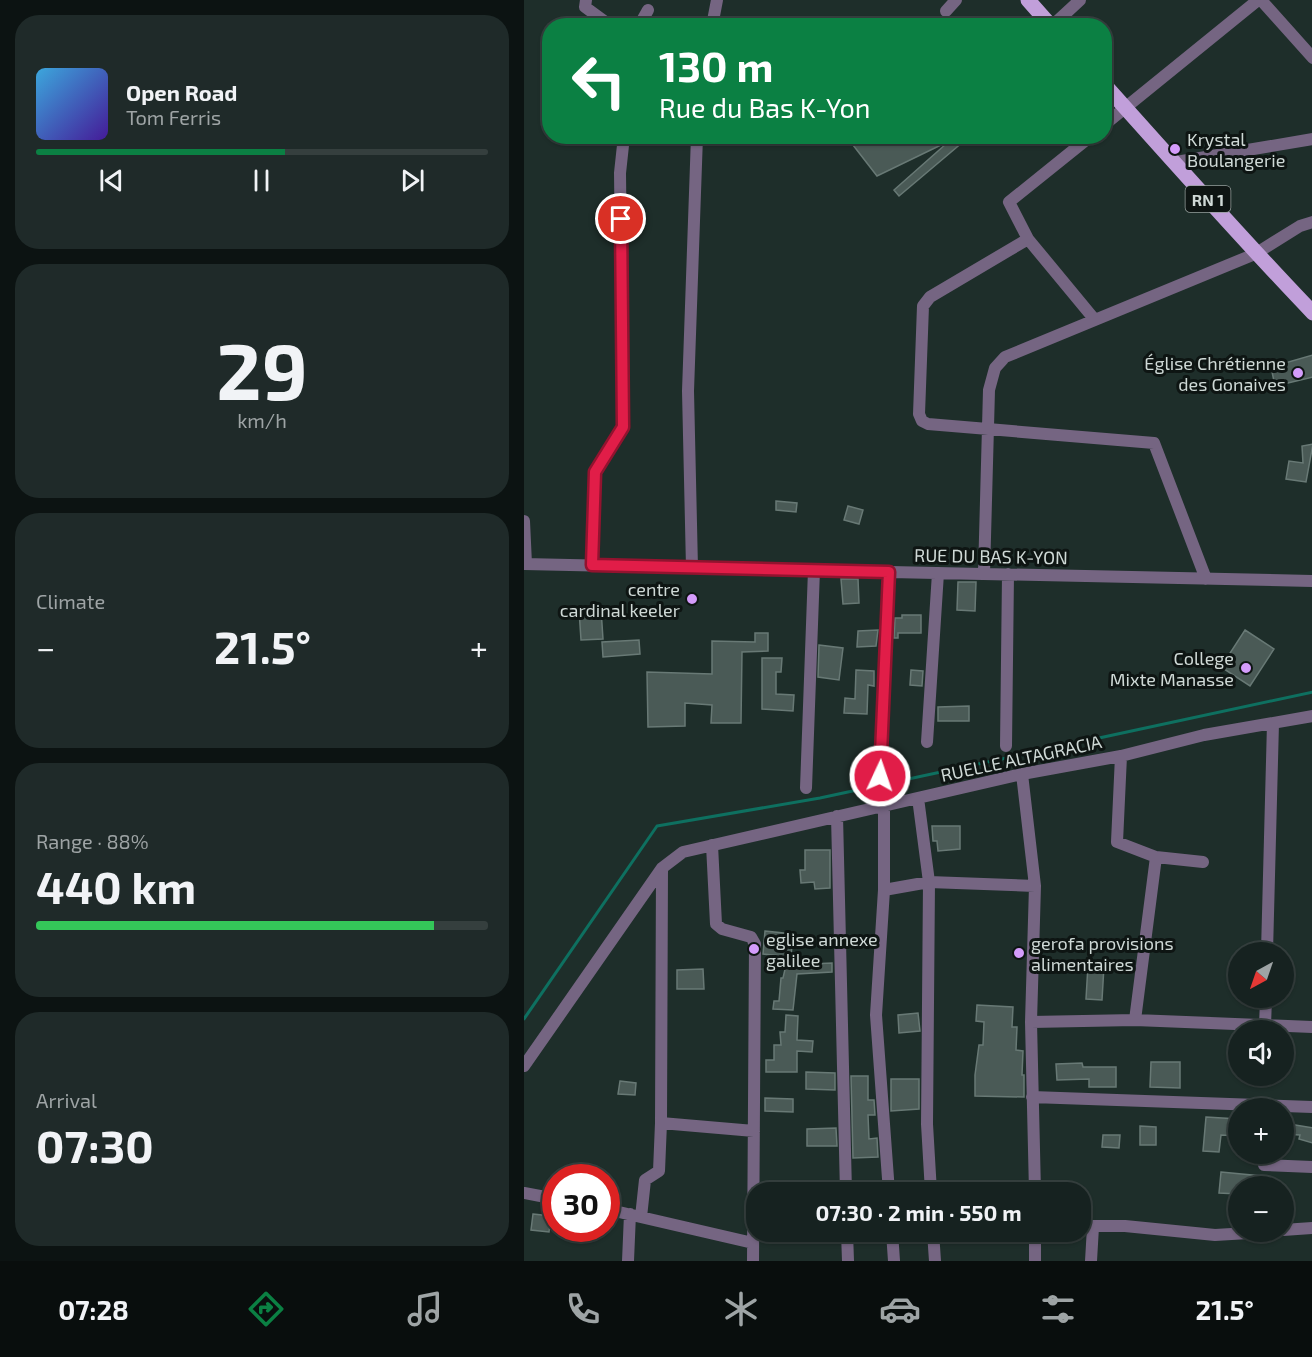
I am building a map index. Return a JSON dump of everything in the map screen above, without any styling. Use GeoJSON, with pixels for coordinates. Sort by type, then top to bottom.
{"type":"FeatureCollection","features":[{"type":"Feature","properties":{"kind":"main road"},"geometry":{"type":"LineString","coordinates":[[1028,0],[1045,18]]}},
{"type":"Feature","properties":{"kind":"main road","name":"RN 1"},"geometry":{"type":"LineString","coordinates":[[1112,93],[1176,162],[1255,254],[1310,306]]}},
{"type":"Feature","properties":{"kind":"street"},"geometry":{"type":"LineString","coordinates":[[586,0],[585,7],[600,18]]}},
{"type":"Feature","properties":{"kind":"street"},"geometry":{"type":"LineString","coordinates":[[714,18],[717,0]]}},
{"type":"Feature","properties":{"kind":"street"},"geometry":{"type":"LineString","coordinates":[[946,11],[956,0]]}},
{"type":"Feature","properties":{"kind":"street"},"geometry":{"type":"LineString","coordinates":[[1061,18],[1080,0]]}},
{"type":"Feature","properties":{"kind":"street"},"geometry":{"type":"LineString","coordinates":[[1112,118],[1259,0],[1313,58]]}},
{"type":"Feature","properties":{"kind":"street"},"geometry":{"type":"LineString","coordinates":[[644,18],[648,10]]}},
{"type":"Feature","properties":{"kind":"street"},"geometry":{"type":"LineString","coordinates":[[1176,162],[1313,139]]}},
{"type":"Feature","properties":{"kind":"street"},"geometry":{"type":"LineString","coordinates":[[592,565],[595,472],[623,427],[620,173],[623,144]]}},
{"type":"Feature","properties":{"kind":"street"},"geometry":{"type":"LineString","coordinates":[[692,568],[688,391],[697,144]]}},
{"type":"Feature","properties":{"kind":"street"},"geometry":{"type":"LineString","coordinates":[[1081,144],[1008,202],[1028,239],[1095,320]]}},
{"type":"Feature","properties":{"kind":"street"},"geometry":{"type":"LineString","coordinates":[[984,574],[989,390],[995,368],[1005,357],[1255,254],[1300,226],[1313,222]]}},
{"type":"Feature","properties":{"kind":"street"},"geometry":{"type":"LineString","coordinates":[[1028,239],[930,297],[921,312],[919,414],[922,421],[928,424],[1154,444],[1206,579]]}},
{"type":"Feature","properties":{"kind":"street"},"geometry":{"type":"LineString","coordinates":[[524,521],[525,564]]}},
{"type":"Feature","properties":{"kind":"street","name":"RUE DU BAS K-YON"},"geometry":{"type":"LineString","coordinates":[[525,564],[1313,581]]}},
{"type":"Feature","properties":{"kind":"street"},"geometry":{"type":"LineString","coordinates":[[806,788],[814,570]]}},
{"type":"Feature","properties":{"kind":"street"},"geometry":{"type":"LineString","coordinates":[[880,776],[889,572]]}},
{"type":"Feature","properties":{"kind":"street"},"geometry":{"type":"LineString","coordinates":[[927,742],[938,573]]}},
{"type":"Feature","properties":{"kind":"street"},"geometry":{"type":"LineString","coordinates":[[1006,746],[1008,574]]}},
{"type":"Feature","properties":{"kind":"street","name":"RUELLE ALTAGRACIA"},"geometry":{"type":"LineString","coordinates":[[524,1066],[662,868],[683,852],[1022,774],[1121,756],[1204,735],[1313,716]]}},
{"type":"Feature","properties":{"kind":"street"},"geometry":{"type":"LineString","coordinates":[[1267,942],[1273,723]]}},
{"type":"Feature","properties":{"kind":"street"},"geometry":{"type":"LineString","coordinates":[[1121,756],[1117,842],[1156,857],[1203,862]]}},
{"type":"Feature","properties":{"kind":"street"},"geometry":{"type":"LineString","coordinates":[[1022,774],[1035,886],[1031,1022],[1035,1182]]}},
{"type":"Feature","properties":{"kind":"street"},"geometry":{"type":"LineString","coordinates":[[918,798],[929,882],[927,1124],[930,1182]]}},
{"type":"Feature","properties":{"kind":"street"},"geometry":{"type":"LineString","coordinates":[[884,805],[884,890],[876,1015],[888,1182]]}},
{"type":"Feature","properties":{"kind":"street"},"geometry":{"type":"LineString","coordinates":[[838,816],[846,1182]]}},
{"type":"Feature","properties":{"kind":"street"},"geometry":{"type":"LineString","coordinates":[[712,845],[716,924],[722,929],[751,938],[755,944],[753,1261]]}},
{"type":"Feature","properties":{"kind":"street"},"geometry":{"type":"LineString","coordinates":[[1135,1020],[1156,857]]}},
{"type":"Feature","properties":{"kind":"street"},"geometry":{"type":"LineString","coordinates":[[628,1261],[635,1215],[646,1180],[659,1172],[662,868]]}},
{"type":"Feature","properties":{"kind":"street"},"geometry":{"type":"LineString","coordinates":[[884,890],[929,882],[1035,886]]}},
{"type":"Feature","properties":{"kind":"street"},"geometry":{"type":"LineString","coordinates":[[1031,1022],[1135,1020],[1228,1024]]}},
{"type":"Feature","properties":{"kind":"street"},"geometry":{"type":"LineString","coordinates":[[1294,1027],[1313,1027]]}},
{"type":"Feature","properties":{"kind":"street"},"geometry":{"type":"LineString","coordinates":[[1032,1097],[1313,1107]]}},
{"type":"Feature","properties":{"kind":"street"},"geometry":{"type":"LineString","coordinates":[[661,1123],[754,1131]]}},
{"type":"Feature","properties":{"kind":"street"},"geometry":{"type":"LineString","coordinates":[[1264,1165],[1313,1167]]}},
{"type":"Feature","properties":{"kind":"street"},"geometry":{"type":"LineString","coordinates":[[524,1193],[542,1196]]}},
{"type":"Feature","properties":{"kind":"street"},"geometry":{"type":"LineString","coordinates":[[620,1212],[753,1243]]}},
{"type":"Feature","properties":{"kind":"street"},"geometry":{"type":"LineString","coordinates":[[1091,1227],[1125,1226],[1215,1235],[1228,1234]]}},
{"type":"Feature","properties":{"kind":"street"},"geometry":{"type":"LineString","coordinates":[[1294,1229],[1313,1228]]}},
{"type":"Feature","properties":{"kind":"street"},"geometry":{"type":"LineString","coordinates":[[847,1242],[848,1261]]}},
{"type":"Feature","properties":{"kind":"street"},"geometry":{"type":"LineString","coordinates":[[893,1242],[894,1261]]}},
{"type":"Feature","properties":{"kind":"street"},"geometry":{"type":"LineString","coordinates":[[934,1242],[935,1261]]}},
{"type":"Feature","properties":{"kind":"street"},"geometry":{"type":"LineString","coordinates":[[1035,1242],[1035,1261]]}},
{"type":"Feature","properties":{"kind":"street"},"geometry":{"type":"LineString","coordinates":[[1089,1242],[1091,1261]]}},
{"type":"Feature","properties":{"kind":"building"},"geometry":{"type":"Polygon","coordinates":[[[852,144],[941,145],[877,176],[852,144]]]}},
{"type":"Feature","properties":{"kind":"building"},"geometry":{"type":"Polygon","coordinates":[[[946,144],[961,144],[899,196],[894,190],[946,144]]]}},
{"type":"Feature","properties":{"kind":"building"},"geometry":{"type":"Polygon","coordinates":[[[1313,355],[1313,377],[1275,386],[1271,367],[1313,355]]]}},
{"type":"Feature","properties":{"kind":"building"},"geometry":{"type":"Polygon","coordinates":[[[1313,444],[1306,482],[1286,479],[1289,461],[1303,463],[1302,446],[1313,444]]]}},
{"type":"Feature","properties":{"kind":"building"},"geometry":{"type":"Polygon","coordinates":[[[776,501],[797,503],[796,512],[776,510],[776,501]]]}},
{"type":"Feature","properties":{"kind":"building"},"geometry":{"type":"Polygon","coordinates":[[[848,506],[863,510],[859,524],[844,520],[848,506]]]}},
{"type":"Feature","properties":{"kind":"building"},"geometry":{"type":"Polygon","coordinates":[[[841,579],[858,579],[859,603],[843,604],[841,579]]]}},
{"type":"Feature","properties":{"kind":"building"},"geometry":{"type":"Polygon","coordinates":[[[958,582],[976,582],[975,611],[957,610],[958,582]]]}},
{"type":"Feature","properties":{"kind":"building"},"geometry":{"type":"Polygon","coordinates":[[[601,609],[603,639],[581,640],[579,610],[601,609]]]}},
{"type":"Feature","properties":{"kind":"building"},"geometry":{"type":"Polygon","coordinates":[[[902,615],[921,615],[921,633],[898,633],[898,638],[894,638],[895,618],[902,618],[902,615]]]}},
{"type":"Feature","properties":{"kind":"building"},"geometry":{"type":"Polygon","coordinates":[[[878,630],[876,646],[857,647],[858,631],[878,630]]]}},
{"type":"Feature","properties":{"kind":"building","name":"College Mixte Manasse"},"geometry":{"type":"Polygon","coordinates":[[[1245,630],[1274,649],[1250,686],[1221,667],[1245,630]]]}},
{"type":"Feature","properties":{"kind":"building"},"geometry":{"type":"Polygon","coordinates":[[[755,633],[768,633],[768,651],[742,652],[741,723],[711,723],[712,705],[685,703],[685,726],[648,727],[647,672],[712,674],[712,641],[755,642],[755,633]]]}},
{"type":"Feature","properties":{"kind":"building"},"geometry":{"type":"Polygon","coordinates":[[[639,640],[640,654],[603,657],[602,642],[639,640]]]}},
{"type":"Feature","properties":{"kind":"building"},"geometry":{"type":"Polygon","coordinates":[[[819,645],[843,648],[839,680],[818,677],[819,645]]]}},
{"type":"Feature","properties":{"kind":"building"},"geometry":{"type":"Polygon","coordinates":[[[762,658],[782,658],[781,672],[776,672],[776,694],[794,695],[793,711],[762,709],[762,658]]]}},
{"type":"Feature","properties":{"kind":"building"},"geometry":{"type":"Polygon","coordinates":[[[856,670],[874,671],[874,686],[868,685],[867,714],[844,713],[845,698],[855,699],[856,670]]]}},
{"type":"Feature","properties":{"kind":"building"},"geometry":{"type":"Polygon","coordinates":[[[911,670],[923,671],[922,686],[910,685],[911,670]]]}},
{"type":"Feature","properties":{"kind":"building"},"geometry":{"type":"Polygon","coordinates":[[[969,706],[969,721],[938,721],[938,707],[969,706]]]}},
{"type":"Feature","properties":{"kind":"building"},"geometry":{"type":"Polygon","coordinates":[[[932,826],[960,826],[960,849],[938,851],[937,841],[933,841],[932,826]]]}},
{"type":"Feature","properties":{"kind":"building"},"geometry":{"type":"Polygon","coordinates":[[[805,850],[830,850],[830,888],[815,889],[814,882],[801,883],[800,870],[805,870],[805,850]]]}},
{"type":"Feature","properties":{"kind":"building"},"geometry":{"type":"Polygon","coordinates":[[[765,931],[793,934],[791,957],[763,954],[765,931]]]}},
{"type":"Feature","properties":{"kind":"building"},"geometry":{"type":"Polygon","coordinates":[[[832,963],[832,972],[797,974],[793,1010],[773,1009],[774,1001],[779,1001],[781,978],[783,978],[786,965],[832,963]]]}},
{"type":"Feature","properties":{"kind":"building"},"geometry":{"type":"Polygon","coordinates":[[[1088,965],[1104,966],[1102,1000],[1086,999],[1088,965]]]}},
{"type":"Feature","properties":{"kind":"building"},"geometry":{"type":"Polygon","coordinates":[[[703,969],[704,989],[677,989],[677,970],[703,969]]]}},
{"type":"Feature","properties":{"kind":"building"},"geometry":{"type":"Polygon","coordinates":[[[977,1005],[1013,1007],[1012,1027],[1017,1027],[1016,1050],[1023,1051],[1024,1097],[975,1096],[975,1075],[979,1045],[983,1045],[984,1022],[976,1021],[977,1005]]]}},
{"type":"Feature","properties":{"kind":"building"},"geometry":{"type":"Polygon","coordinates":[[[918,1013],[920,1031],[899,1033],[898,1015],[918,1013]]]}},
{"type":"Feature","properties":{"kind":"building"},"geometry":{"type":"Polygon","coordinates":[[[786,1015],[798,1016],[797,1040],[813,1041],[812,1052],[797,1051],[797,1072],[766,1072],[766,1060],[774,1060],[774,1045],[781,1045],[780,1032],[785,1032],[786,1015]]]}},
{"type":"Feature","properties":{"kind":"building"},"geometry":{"type":"Polygon","coordinates":[[[1151,1062],[1180,1062],[1180,1088],[1150,1087],[1151,1062]]]}},
{"type":"Feature","properties":{"kind":"building"},"geometry":{"type":"Polygon","coordinates":[[[1082,1063],[1083,1067],[1116,1067],[1116,1087],[1089,1087],[1089,1079],[1057,1080],[1056,1064],[1082,1063]]]}},
{"type":"Feature","properties":{"kind":"building"},"geometry":{"type":"Polygon","coordinates":[[[806,1072],[835,1073],[835,1090],[806,1089],[806,1072]]]}},
{"type":"Feature","properties":{"kind":"building"},"geometry":{"type":"Polygon","coordinates":[[[851,1076],[868,1076],[868,1100],[874,1100],[875,1115],[868,1115],[869,1139],[877,1138],[878,1157],[853,1158],[851,1076]]]}},
{"type":"Feature","properties":{"kind":"building"},"geometry":{"type":"Polygon","coordinates":[[[891,1079],[919,1079],[919,1109],[891,1111],[891,1079]]]}},
{"type":"Feature","properties":{"kind":"building"},"geometry":{"type":"Polygon","coordinates":[[[620,1081],[636,1083],[635,1095],[618,1094],[620,1081]]]}},
{"type":"Feature","properties":{"kind":"building"},"geometry":{"type":"Polygon","coordinates":[[[765,1098],[793,1099],[793,1112],[765,1111],[765,1098]]]}},
{"type":"Feature","properties":{"kind":"building"},"geometry":{"type":"Polygon","coordinates":[[[1206,1117],[1228,1118],[1228,1135],[1221,1135],[1219,1152],[1203,1151],[1206,1117]]]}},
{"type":"Feature","properties":{"kind":"building"},"geometry":{"type":"Polygon","coordinates":[[[1294,1125],[1313,1128],[1313,1143],[1299,1139],[1300,1135],[1294,1135],[1294,1125]]]}},
{"type":"Feature","properties":{"kind":"building"},"geometry":{"type":"Polygon","coordinates":[[[1140,1126],[1156,1127],[1156,1145],[1140,1145],[1140,1126]]]}},
{"type":"Feature","properties":{"kind":"building"},"geometry":{"type":"Polygon","coordinates":[[[836,1128],[837,1146],[807,1146],[807,1129],[836,1128]]]}},
{"type":"Feature","properties":{"kind":"building"},"geometry":{"type":"Polygon","coordinates":[[[1103,1135],[1120,1135],[1119,1148],[1102,1147],[1103,1135]]]}},
{"type":"Feature","properties":{"kind":"building"},"geometry":{"type":"Polygon","coordinates":[[[1221,1172],[1262,1176],[1228,1176],[1228,1193],[1219,1193],[1221,1172]]]}},
{"type":"Feature","properties":{"kind":"building"},"geometry":{"type":"Polygon","coordinates":[[[533,1214],[542,1215],[542,1231],[531,1230],[533,1214]]]}},
{"type":"Feature","properties":{"kind":"waterway"},"geometry":{"type":"LineString","coordinates":[[524,1019],[657,826],[820,798],[1313,692]]}},
{"type":"Feature","properties":{"kind":"place","name":"Krystal Boulangerie"},"geometry":{"type":"Point","coordinates":[1175,149]}},
{"type":"Feature","properties":{"kind":"place","name":"Église Chrétienne des Gonaives"},"geometry":{"type":"Point","coordinates":[1298,373]}},
{"type":"Feature","properties":{"kind":"place","name":"centre cardinal keeler"},"geometry":{"type":"Point","coordinates":[692,599]}},
{"type":"Feature","properties":{"kind":"place","name":"College Mixte Manasse"},"geometry":{"type":"Point","coordinates":[1246,668]}},
{"type":"Feature","properties":{"kind":"place","name":"eglise annexe galilee"},"geometry":{"type":"Point","coordinates":[754,949]}},
{"type":"Feature","properties":{"kind":"place","name":"gerofa provisions alimentaires"},"geometry":{"type":"Point","coordinates":[1019,953]}},
{"type":"Feature","properties":{"kind":"route"},"geometry":{"type":"LineString","coordinates":[[621,219],[623,427],[595,472],[593,480],[592,565],[889,572],[880,776]]}}]}
